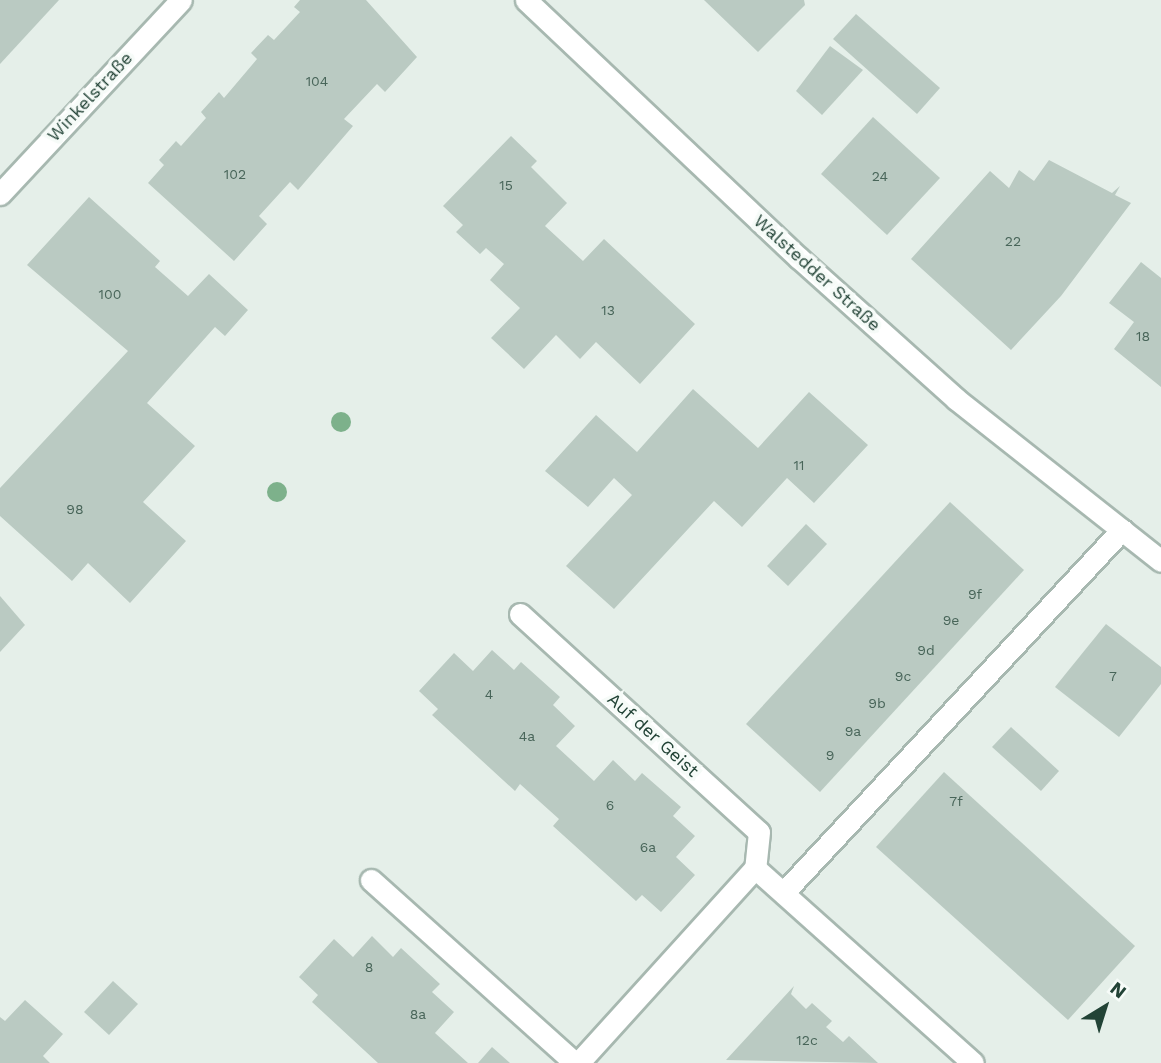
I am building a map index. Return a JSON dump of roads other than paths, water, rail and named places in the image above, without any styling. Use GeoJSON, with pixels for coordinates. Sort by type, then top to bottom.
{"type":"FeatureCollection","features":[{"type":"Feature","properties":{"kind":"street","name":"Winkelstraße"},"geometry":{"type":"LineString","coordinates":[[0,194],[181,0]]}},
{"type":"Feature","properties":{"kind":"street","name":"Walstedder Straße"},"geometry":{"type":"LineString","coordinates":[[526,0],[808,267],[956,399],[1161,561]]}},
{"type":"Feature","properties":{"kind":"street"},"geometry":{"type":"LineString","coordinates":[[785,891],[1122,530]]}},
{"type":"Feature","properties":{"kind":"street","name":"Auf der Geist"},"geometry":{"type":"LineString","coordinates":[[520,614],[759,832],[755,868]]}},
{"type":"Feature","properties":{"kind":"street"},"geometry":{"type":"LineString","coordinates":[[371,880],[576,1063],[755,868],[785,891],[973,1063]]}}]}
